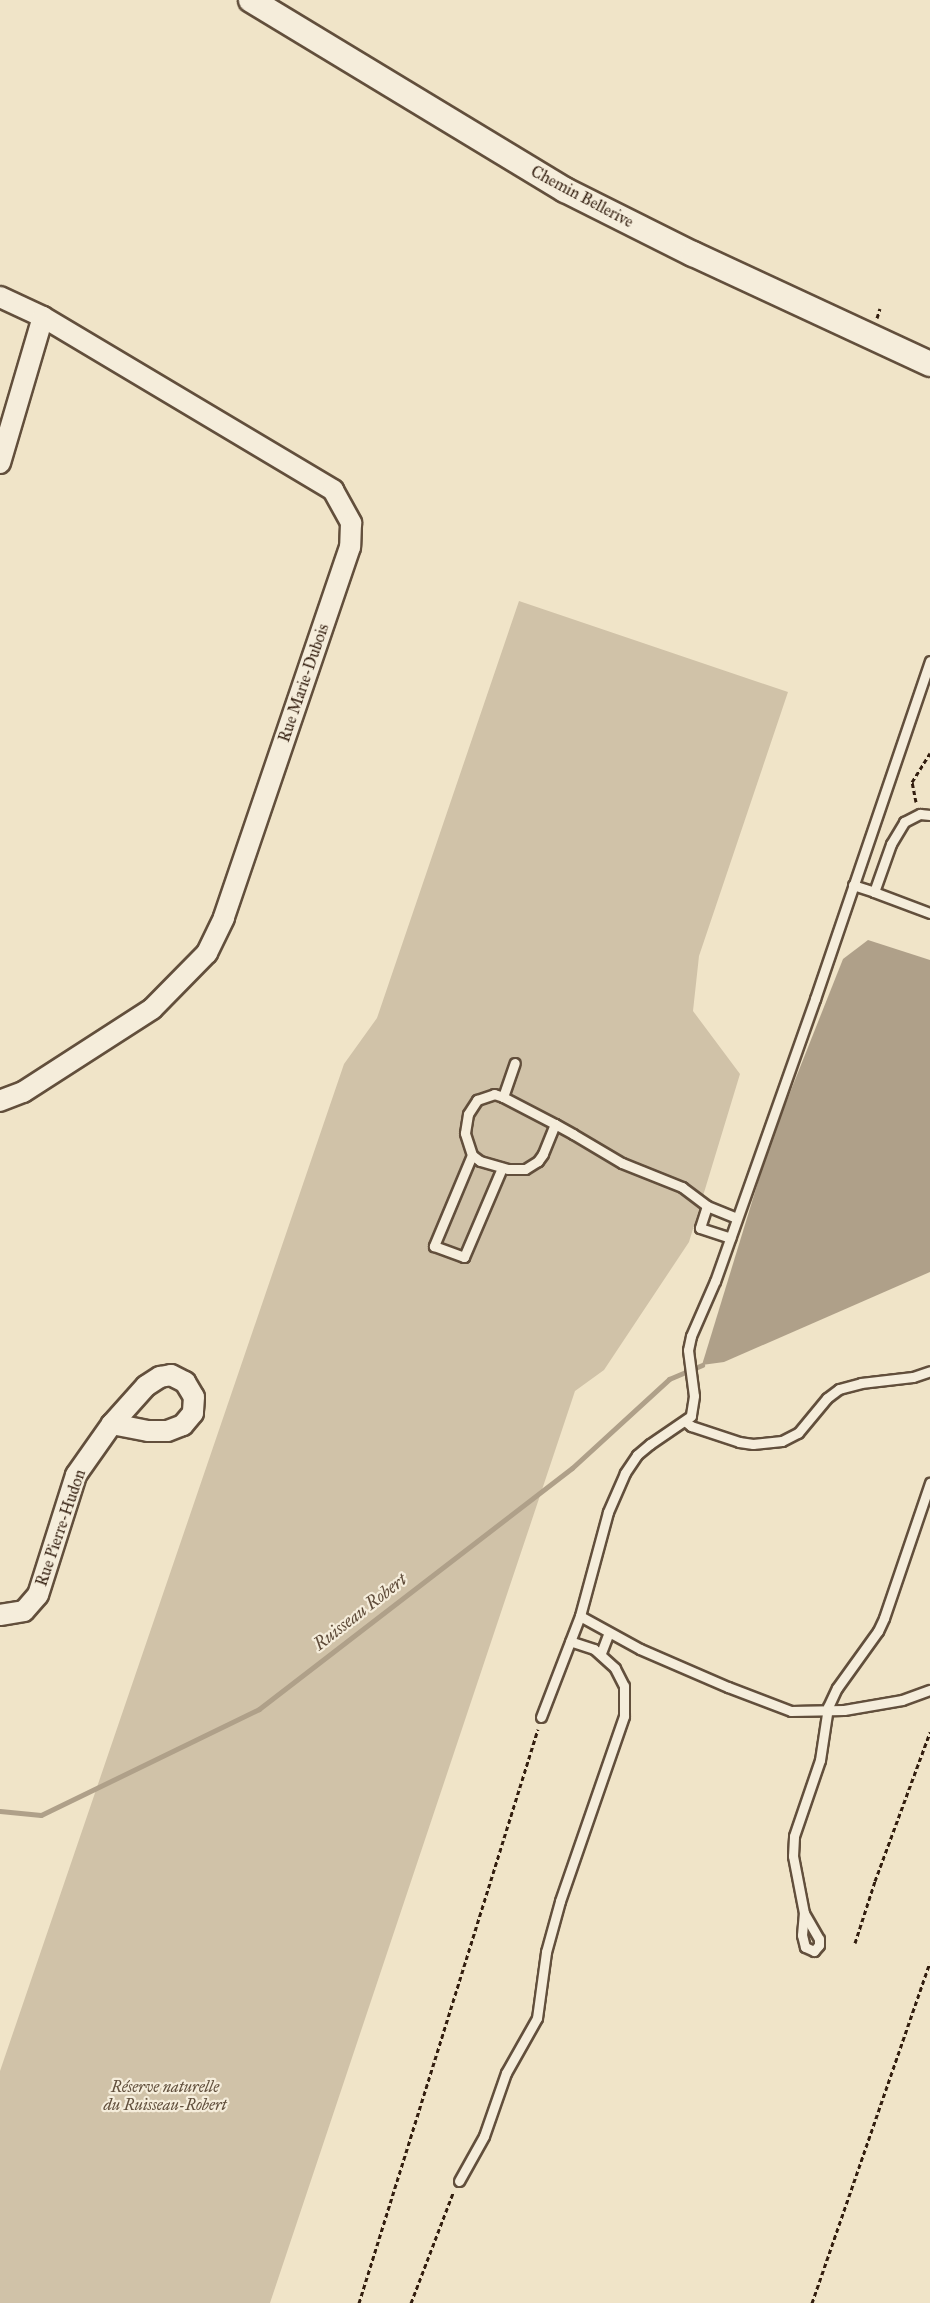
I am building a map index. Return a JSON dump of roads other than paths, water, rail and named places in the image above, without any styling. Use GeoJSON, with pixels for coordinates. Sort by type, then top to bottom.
{"type":"FeatureCollection","features":[{"type":"Feature","properties":{"kind":"street","name":"Chemin Bellerive"},"geometry":{"type":"LineString","coordinates":[[251,0],[565,190],[693,254],[930,364]]}},
{"type":"Feature","properties":{"kind":"street","name":"Rue Marie-Dubois"},"geometry":{"type":"LineString","coordinates":[[0,297],[43,317],[333,490],[351,523],[350,548],[224,918],[207,953],[152,1009],[23,1092],[0,1101]]}},
{"type":"Feature","properties":{"kind":"street"},"geometry":{"type":"LineString","coordinates":[[0,463],[43,317]]}},
{"type":"Feature","properties":{"kind":"street","name":"Rue Pierre-Hudon"},"geometry":{"type":"LineString","coordinates":[[0,1615],[24,1611],[38,1595],[76,1475],[112,1424]]}},
{"type":"Feature","properties":{"kind":"lane"},"geometry":{"type":"LineString","coordinates":[[541,1717],[580,1616],[608,1512],[625,1473],[637,1455],[685,1421],[694,1409],[693,1379],[689,1360],[691,1336],[730,1238],[930,662]]}},
{"type":"Feature","properties":{"kind":"lane"},"geometry":{"type":"LineString","coordinates":[[874,892],[898,831],[909,818],[920,814],[930,815]]}},
{"type":"Feature","properties":{"kind":"lane"},"geometry":{"type":"LineString","coordinates":[[853,885],[930,913]]}},
{"type":"Feature","properties":{"kind":"lane"},"geometry":{"type":"LineString","coordinates":[[503,1097],[515,1063]]}},
{"type":"Feature","properties":{"kind":"lane"},"geometry":{"type":"LineString","coordinates":[[555,1124],[538,1161],[525,1169],[502,1168],[480,1161],[472,1155],[465,1133],[472,1105],[484,1096],[503,1097],[555,1124],[622,1162],[682,1187],[707,1206],[737,1218]]}},
{"type":"Feature","properties":{"kind":"lane"},"geometry":{"type":"LineString","coordinates":[[472,1155],[434,1246],[464,1257],[502,1168]]}},
{"type":"Feature","properties":{"kind":"lane"},"geometry":{"type":"LineString","coordinates":[[707,1206],[700,1228],[730,1238]]}},
{"type":"Feature","properties":{"kind":"lane"},"geometry":{"type":"LineString","coordinates":[[685,1421],[691,1426],[739,1442],[767,1444],[782,1441],[798,1432],[827,1398],[839,1389],[861,1383],[914,1377],[930,1371]]}},
{"type":"Feature","properties":{"kind":"lane"},"geometry":{"type":"LineString","coordinates":[[804,1913],[792,1846],[820,1760],[827,1712],[837,1688],[878,1631],[884,1618],[930,1483]]}},
{"type":"Feature","properties":{"kind":"lane"},"geometry":{"type":"LineString","coordinates":[[580,1616],[640,1649],[791,1711],[827,1712],[902,1700],[930,1690]]}},
{"type":"Feature","properties":{"kind":"lane"},"geometry":{"type":"LineString","coordinates":[[601,1653],[609,1632]]}},
{"type":"Feature","properties":{"kind":"lane"},"geometry":{"type":"LineString","coordinates":[[459,2181],[484,2136],[506,2073],[537,2018],[546,1952],[560,1901],[622,1726],[626,1705],[624,1686],[615,1668],[601,1653],[570,1641]]}},
{"type":"Feature","properties":{"kind":"waterway","name":"Ruisseau Robert"},"geometry":{"type":"LineString","coordinates":[[0,1811],[41,1815],[259,1709],[572,1468],[669,1379],[702,1365]]}},
{"type":"Feature","properties":{"kind":"park label","name":"Réserve naturelle du Ruisseau-Robert"},"geometry":{"type":"Point","coordinates":[165,2096]}}]}
